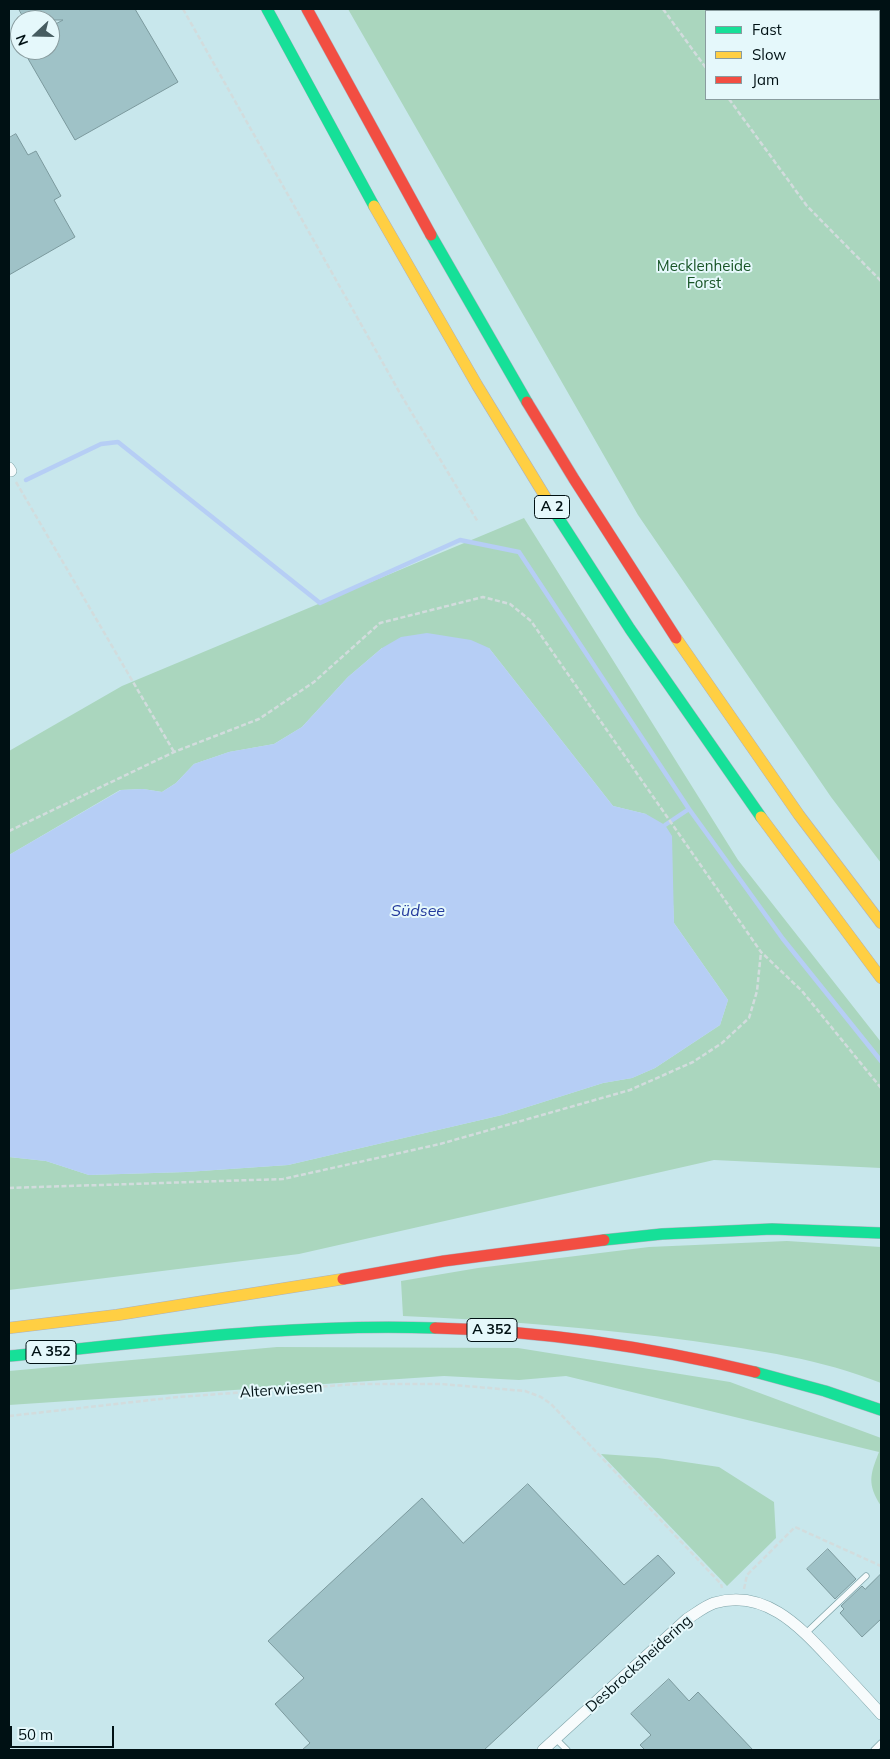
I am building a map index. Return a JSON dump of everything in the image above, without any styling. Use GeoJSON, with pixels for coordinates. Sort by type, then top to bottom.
{"type":"FeatureCollection","features":[{"type":"Feature","properties":{"kind":"highway","name":"A 2"},"geometry":{"type":"LineString","coordinates":[[267,9],[450,338],[578,550],[688,718],[808,885],[881,978]]}},
{"type":"Feature","properties":{"kind":"highway","name":"A 2"},"geometry":{"type":"LineString","coordinates":[[307,9],[376,139],[477,317],[604,527],[716,699],[834,863],[881,923]]}},
{"type":"Feature","properties":{"kind":"highway","name":"A 352"},"geometry":{"type":"LineString","coordinates":[[9,1328],[212,1302],[516,1251],[647,1235],[758,1228],[881,1234]]}},
{"type":"Feature","properties":{"kind":"highway","name":"A 352"},"geometry":{"type":"LineString","coordinates":[[9,1356],[249,1333],[406,1327],[494,1330],[538,1333],[666,1352],[749,1371],[881,1410]]}},
{"type":"Feature","properties":{"kind":"street","name":"Desbrocksheidering"},"geometry":{"type":"LineString","coordinates":[[543,1750],[687,1619],[713,1604],[741,1600],[756,1602],[779,1611],[806,1633],[880,1711]]}},
{"type":"Feature","properties":{"kind":"lane"},"geometry":{"type":"LineString","coordinates":[[806,1633],[866,1576]]}},
{"type":"Feature","properties":{"kind":"lane"},"geometry":{"type":"LineString","coordinates":[[556,1739],[567,1750]]}},
{"type":"Feature","properties":{"kind":"lane"},"geometry":{"type":"LineString","coordinates":[[874,1750],[881,1743]]}},
{"type":"Feature","properties":{"kind":"path"},"geometry":{"type":"LineString","coordinates":[[182,9],[401,395],[478,522]]}},
{"type":"Feature","properties":{"kind":"path"},"geometry":{"type":"LineString","coordinates":[[662,9],[705,67]]}},
{"type":"Feature","properties":{"kind":"path"},"geometry":{"type":"LineString","coordinates":[[730,100],[807,206],[881,281]]}},
{"type":"Feature","properties":{"kind":"path"},"geometry":{"type":"LineString","coordinates":[[10,469],[174,752]]}},
{"type":"Feature","properties":{"kind":"path"},"geometry":{"type":"LineString","coordinates":[[9,831],[174,752],[259,719],[314,682],[380,623],[483,597],[510,604],[531,621],[761,952],[802,991],[881,1088]]}},
{"type":"Feature","properties":{"kind":"path"},"geometry":{"type":"LineString","coordinates":[[9,1188],[283,1179],[440,1144],[630,1090],[693,1062],[722,1043],[749,1018],[757,991],[761,952]]}},
{"type":"Feature","properties":{"kind":"path","name":"Alterwiesen"},"geometry":{"type":"LineString","coordinates":[[9,1416],[178,1397],[357,1384],[441,1384],[525,1391],[542,1397],[551,1404],[721,1584],[726,1602]]}},
{"type":"Feature","properties":{"kind":"path"},"geometry":{"type":"LineString","coordinates":[[741,1600],[747,1575],[795,1527],[881,1566]]}},
{"type":"Feature","properties":{"kind":"green space","name":"Mecklenheide Forst"},"geometry":{"type":"Polygon","coordinates":[[[348,9],[881,9],[881,863],[831,797],[638,515],[348,9]]]}},
{"type":"Feature","properties":{"kind":"green space"},"geometry":{"type":"Polygon","coordinates":[[[524,518],[738,860],[881,1042],[881,1168],[714,1160],[299,1254],[9,1290],[9,1157],[46,1161],[89,1175],[186,1172],[288,1165],[502,1115],[603,1083],[632,1078],[655,1068],[720,1025],[728,1000],[674,923],[672,882],[646,814],[613,806],[489,648],[382,648],[348,677],[302,727],[274,744],[229,752],[194,764],[176,783],[162,792],[143,789],[120,790],[9,855],[9,751],[122,686],[524,518]]]}},
{"type":"Feature","properties":{"kind":"green space"},"geometry":{"type":"Polygon","coordinates":[[[787,1241],[881,1247],[881,1383],[812,1362],[765,1352],[693,1341],[548,1325],[403,1316],[401,1281],[478,1268],[649,1247],[787,1241]]]}},
{"type":"Feature","properties":{"kind":"green space"},"geometry":{"type":"Polygon","coordinates":[[[277,1347],[518,1348],[730,1382],[881,1438],[881,1506],[874,1492],[871,1479],[879,1452],[566,1376],[519,1380],[444,1376],[9,1405],[9,1371],[277,1347]]]}},
{"type":"Feature","properties":{"kind":"green space"},"geometry":{"type":"Polygon","coordinates":[[[601,1454],[658,1458],[719,1467],[774,1502],[776,1538],[727,1586],[601,1454]]]}},
{"type":"Feature","properties":{"kind":"water","name":"Südsee"},"geometry":{"type":"Polygon","coordinates":[[[427,633],[471,640],[489,648],[613,806],[646,814],[665,825],[672,836],[674,923],[728,1000],[720,1025],[655,1068],[632,1078],[603,1083],[502,1115],[288,1165],[186,1172],[89,1175],[46,1161],[9,1157],[9,855],[121,790],[143,789],[162,792],[176,783],[194,764],[229,752],[274,744],[302,727],[348,677],[382,648],[401,637],[427,633]]]}},
{"type":"Feature","properties":{"kind":"building"},"geometry":{"type":"Polygon","coordinates":[[[135,9],[178,82],[75,140],[29,60],[60,60],[60,22],[63,20],[60,20],[60,10],[20,10],[135,9]]]}},
{"type":"Feature","properties":{"kind":"building"},"geometry":{"type":"Polygon","coordinates":[[[16,134],[28,155],[36,151],[61,196],[54,200],[75,237],[9,275],[9,138],[16,134]]]}},
{"type":"Feature","properties":{"kind":"building"},"geometry":{"type":"Polygon","coordinates":[[[528,1484],[624,1585],[658,1555],[675,1573],[484,1750],[302,1750],[310,1743],[275,1704],[304,1678],[268,1641],[422,1498],[463,1543],[528,1484]]]}},
{"type":"Feature","properties":{"kind":"building"},"geometry":{"type":"Polygon","coordinates":[[[828,1549],[856,1579],[835,1599],[807,1569],[828,1549]]]}},
{"type":"Feature","properties":{"kind":"building"},"geometry":{"type":"Polygon","coordinates":[[[881,1574],[881,1619],[862,1637],[840,1613],[844,1609],[841,1606],[862,1586],[865,1589],[881,1574]]]}},
{"type":"Feature","properties":{"kind":"building"},"geometry":{"type":"Polygon","coordinates":[[[669,1679],[689,1701],[698,1692],[753,1750],[645,1750],[640,1745],[651,1735],[631,1714],[669,1679]]]}},
{"type":"Feature","properties":{"kind":"waterway"},"geometry":{"type":"LineString","coordinates":[[26,480],[101,444],[118,442],[320,603],[460,540],[519,552],[689,809]]}},
{"type":"Feature","properties":{"kind":"waterway"},"geometry":{"type":"LineString","coordinates":[[665,825],[689,809],[783,939],[881,1061]]}},
{"type":"Feature","properties":{"kind":"traffic: fast"},"geometry":{"type":"LineString","coordinates":[[267,9],[374,206]]}},
{"type":"Feature","properties":{"kind":"traffic: fast"},"geometry":{"type":"LineString","coordinates":[[431,235],[527,402]]}},
{"type":"Feature","properties":{"kind":"traffic: fast"},"geometry":{"type":"LineString","coordinates":[[554,511],[630,629],[761,817]]}},
{"type":"Feature","properties":{"kind":"traffic: fast"},"geometry":{"type":"LineString","coordinates":[[604,1240],[662,1234],[772,1229],[881,1233]]}},
{"type":"Feature","properties":{"kind":"traffic: fast"},"geometry":{"type":"LineString","coordinates":[[9,1356],[275,1331],[328,1328],[435,1328]]}},
{"type":"Feature","properties":{"kind":"traffic: fast"},"geometry":{"type":"LineString","coordinates":[[755,1372],[825,1391],[881,1410]]}},
{"type":"Feature","properties":{"kind":"traffic: slow"},"geometry":{"type":"LineString","coordinates":[[374,206],[477,385],[554,511]]}},
{"type":"Feature","properties":{"kind":"traffic: slow"},"geometry":{"type":"LineString","coordinates":[[676,638],[799,815],[881,923]]}},
{"type":"Feature","properties":{"kind":"traffic: slow"},"geometry":{"type":"LineString","coordinates":[[761,817],[881,978]]}},
{"type":"Feature","properties":{"kind":"traffic: slow"},"geometry":{"type":"LineString","coordinates":[[9,1328],[117,1315],[343,1279]]}},
{"type":"Feature","properties":{"kind":"traffic: jam"},"geometry":{"type":"LineString","coordinates":[[307,9],[431,235]]}},
{"type":"Feature","properties":{"kind":"traffic: jam"},"geometry":{"type":"LineString","coordinates":[[527,402],[676,638]]}},
{"type":"Feature","properties":{"kind":"traffic: jam"},"geometry":{"type":"LineString","coordinates":[[343,1279],[444,1261],[604,1240]]}},
{"type":"Feature","properties":{"kind":"traffic: jam"},"geometry":{"type":"LineString","coordinates":[[435,1328],[516,1333],[596,1342],[676,1355],[755,1372]]}}]}
